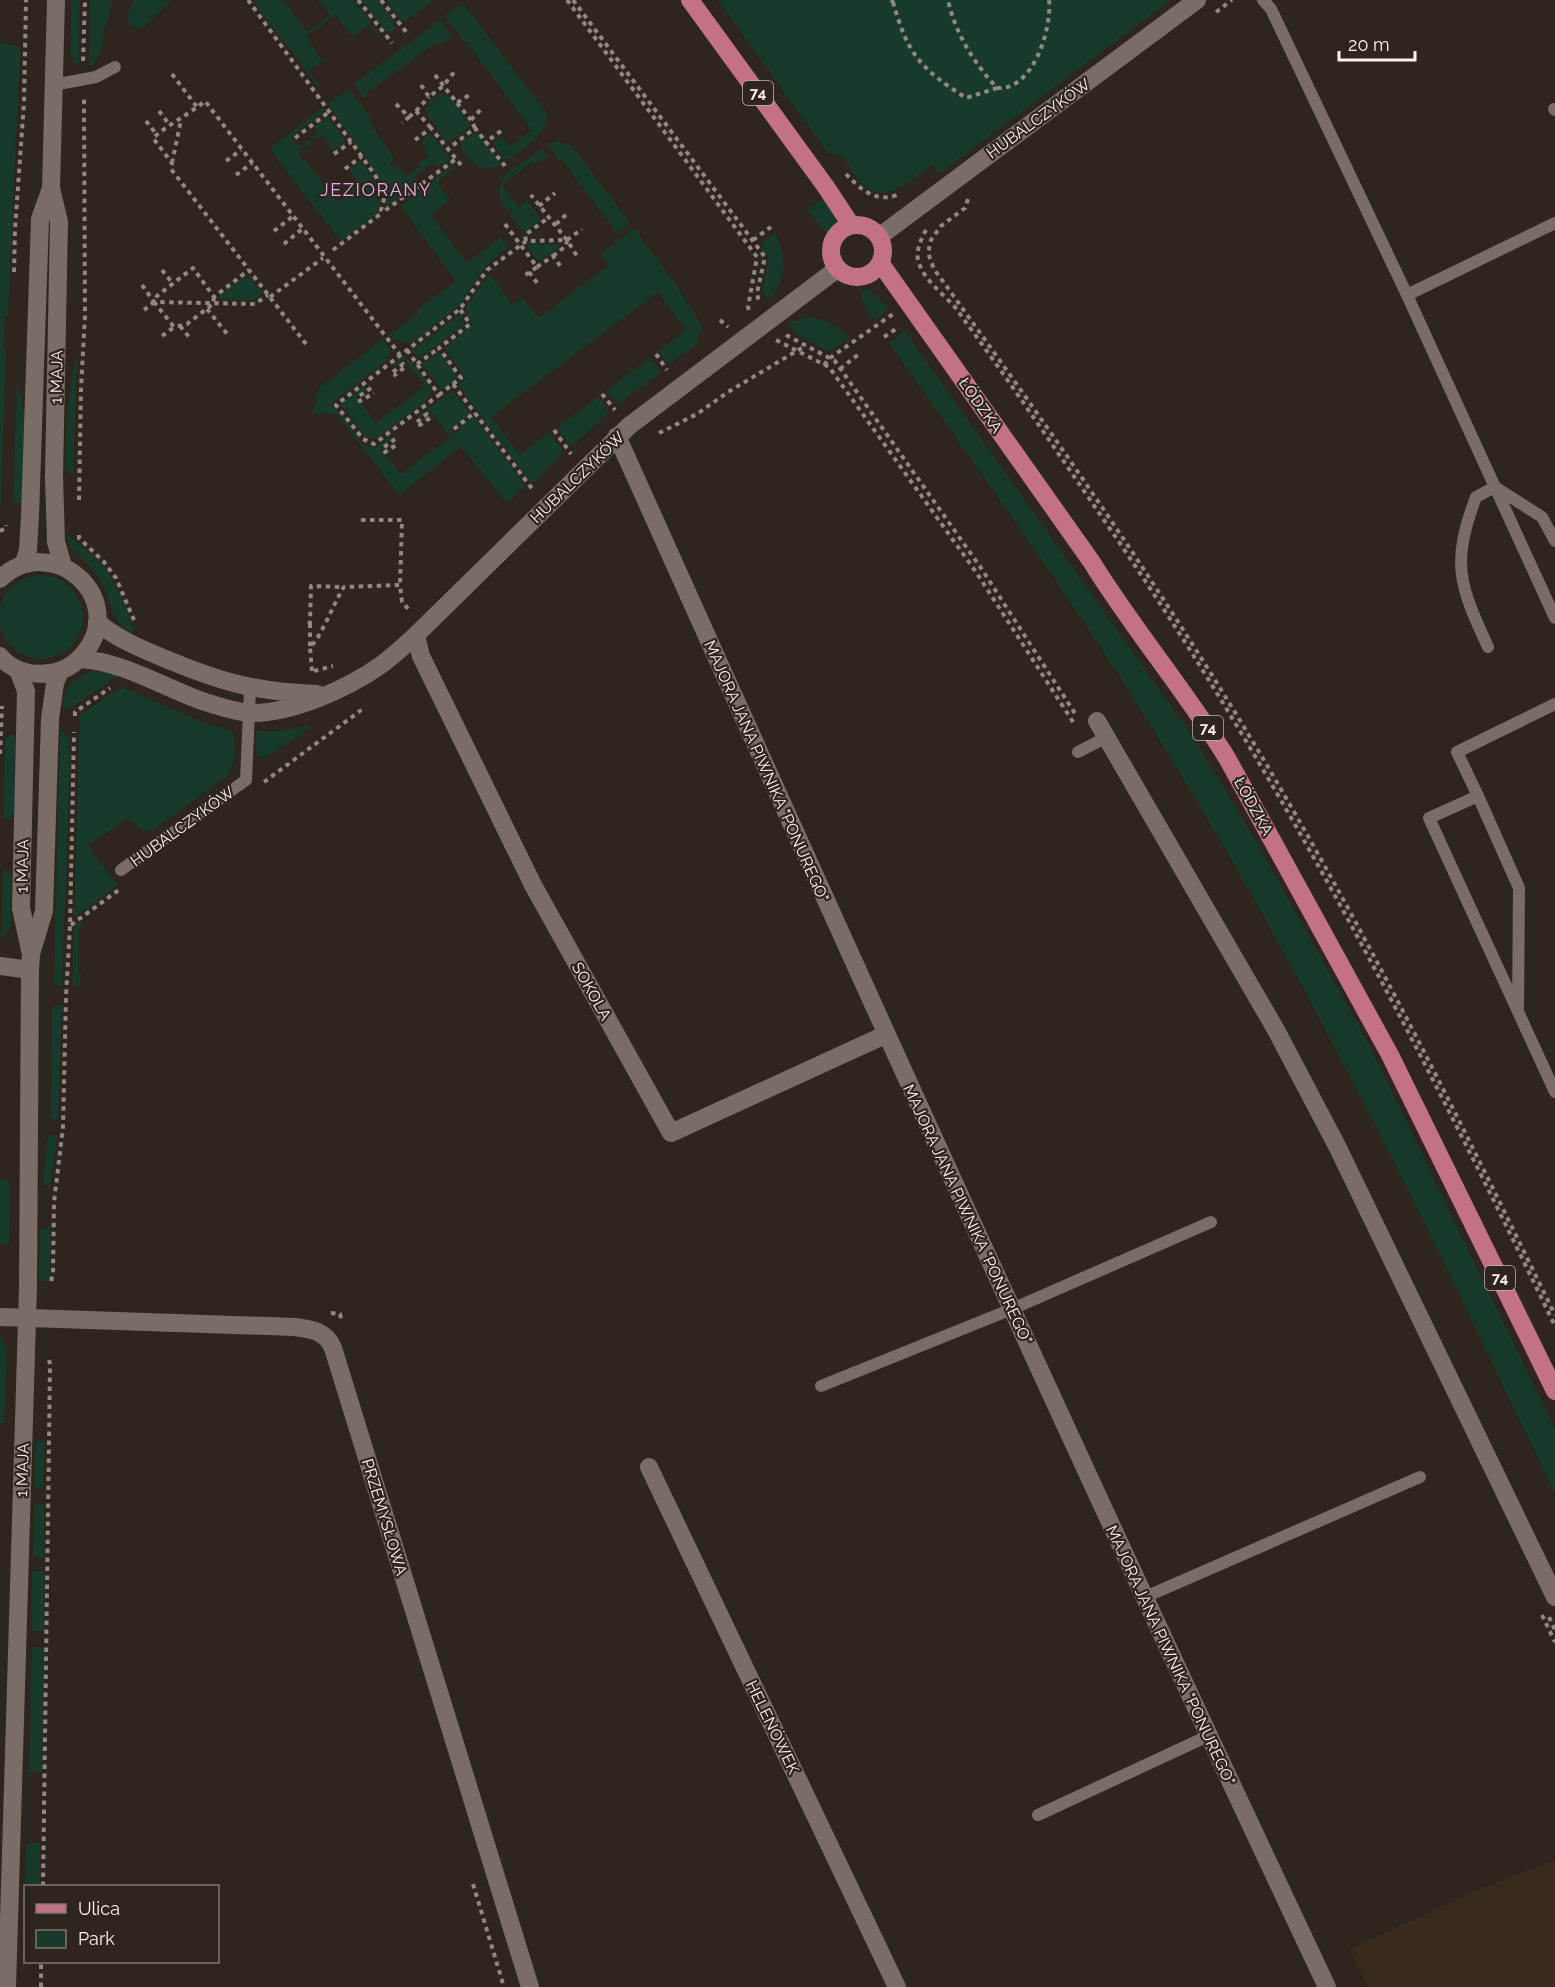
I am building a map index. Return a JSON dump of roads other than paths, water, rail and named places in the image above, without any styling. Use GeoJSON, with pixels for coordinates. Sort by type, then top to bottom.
{"type":"FeatureCollection","features":[{"type":"Feature","properties":{"kind":"main road","name":"74"},"geometry":{"type":"LineString","coordinates":[[690,0],[826,187],[850,225]]}},
{"type":"Feature","properties":{"kind":"main road"},"geometry":{"type":"LineString","coordinates":[[850,225],[862,225],[872,229],[880,236],[884,250],[881,264],[872,274],[860,278],[848,276],[837,269],[831,257],[832,243],[839,231],[850,225]]}},
{"type":"Feature","properties":{"kind":"main road","name":"ŁÓDZKA"},"geometry":{"type":"LineString","coordinates":[[881,264],[1091,561],[1109,590],[1201,716],[1227,758],[1395,1064],[1555,1391]]}},
{"type":"Feature","properties":{"kind":"street","name":"1 MAJA"},"geometry":{"type":"LineString","coordinates":[[56,0],[51,188],[59,222],[54,476],[56,542],[63,566]]}},
{"type":"Feature","properties":{"kind":"street","name":"HUBALCZYKÓW"},"geometry":{"type":"LineString","coordinates":[[880,236],[1197,0]]}},
{"type":"Feature","properties":{"kind":"street","name":"1 MAJA"},"geometry":{"type":"LineString","coordinates":[[24,564],[28,550],[30,516],[40,219],[51,188]]}},
{"type":"Feature","properties":{"kind":"street","name":"HUBALCZYKÓW"},"geometry":{"type":"LineString","coordinates":[[80,659],[100,660],[205,702],[248,713],[284,709],[327,694],[380,665],[416,635],[617,436],[837,269]]}},
{"type":"Feature","properties":{"kind":"street","name":"MAJORA JANA PIWNIKA \"PONUREGO\""},"geometry":{"type":"LineString","coordinates":[[617,436],[885,1035],[1143,1596],[1327,1987]]}},
{"type":"Feature","properties":{"kind":"street"},"geometry":{"type":"LineString","coordinates":[[0,577],[24,564],[44,561],[63,566],[78,575],[89,588],[96,604],[97,622],[92,642],[80,659],[60,671],[39,674],[18,670],[0,656]]}},
{"type":"Feature","properties":{"kind":"street","name":"HUBALCZYKÓW"},"geometry":{"type":"LineString","coordinates":[[97,622],[140,648],[206,676],[250,688],[281,693],[327,694]]}},
{"type":"Feature","properties":{"kind":"street","name":"SOKOLA"},"geometry":{"type":"LineString","coordinates":[[416,635],[421,656],[533,885],[671,1133],[885,1035]]}},
{"type":"Feature","properties":{"kind":"street","name":"1 MAJA"},"geometry":{"type":"LineString","coordinates":[[7,1987],[27,1318],[31,962],[21,908],[26,691],[18,670]]}},
{"type":"Feature","properties":{"kind":"street","name":"1 MAJA"},"geometry":{"type":"LineString","coordinates":[[31,962],[44,911],[50,720],[55,683],[60,671]]}},
{"type":"Feature","properties":{"kind":"street"},"geometry":{"type":"LineString","coordinates":[[1092,740],[1276,1030],[1337,1146],[1555,1597]]}},
{"type":"Feature","properties":{"kind":"street"},"geometry":{"type":"LineString","coordinates":[[0,966],[31,962]]}},
{"type":"Feature","properties":{"kind":"street"},"geometry":{"type":"LineString","coordinates":[[0,1317],[27,1318]]}},
{"type":"Feature","properties":{"kind":"street","name":"PRZEMYSŁOWA"},"geometry":{"type":"LineString","coordinates":[[27,1318],[295,1327],[322,1333],[330,1341],[530,1987]]}},
{"type":"Feature","properties":{"kind":"street","name":"HELENÓWEK"},"geometry":{"type":"LineString","coordinates":[[649,1467],[897,1987]]}},
{"type":"Feature","properties":{"kind":"lane"},"geometry":{"type":"LineString","coordinates":[[1263,0],[1271,9],[1407,295],[1555,618]]}},
{"type":"Feature","properties":{"kind":"lane"},"geometry":{"type":"LineString","coordinates":[[53,85],[90,79],[115,67]]}},
{"type":"Feature","properties":{"kind":"lane"},"geometry":{"type":"LineString","coordinates":[[1407,295],[1555,223]]}},
{"type":"Feature","properties":{"kind":"lane"},"geometry":{"type":"LineString","coordinates":[[1495,487],[1542,517],[1555,541]]}},
{"type":"Feature","properties":{"kind":"lane"},"geometry":{"type":"LineString","coordinates":[[1488,647],[1467,601],[1460,564],[1466,523],[1476,497],[1495,487]]}},
{"type":"Feature","properties":{"kind":"lane","name":"HUBALCZYKÓW"},"geometry":{"type":"LineString","coordinates":[[121,870],[246,780],[250,688]]}},
{"type":"Feature","properties":{"kind":"lane"},"geometry":{"type":"LineString","coordinates":[[1518,1011],[1520,888],[1456,752],[1555,704]]}},
{"type":"Feature","properties":{"kind":"lane"},"geometry":{"type":"LineString","coordinates":[[1478,796],[1429,818],[1555,1092]]}},
{"type":"Feature","properties":{"kind":"lane"},"geometry":{"type":"LineString","coordinates":[[821,1386],[1012,1309],[1211,1222]]}},
{"type":"Feature","properties":{"kind":"lane"},"geometry":{"type":"LineString","coordinates":[[1143,1596],[1420,1477]]}},
{"type":"Feature","properties":{"kind":"lane"},"geometry":{"type":"LineString","coordinates":[[1038,1815],[1208,1736]]}},
{"type":"Feature","properties":{"kind":"district","name":"JEZIORANY"},"geometry":{"type":"Point","coordinates":[376,190]}}]}
